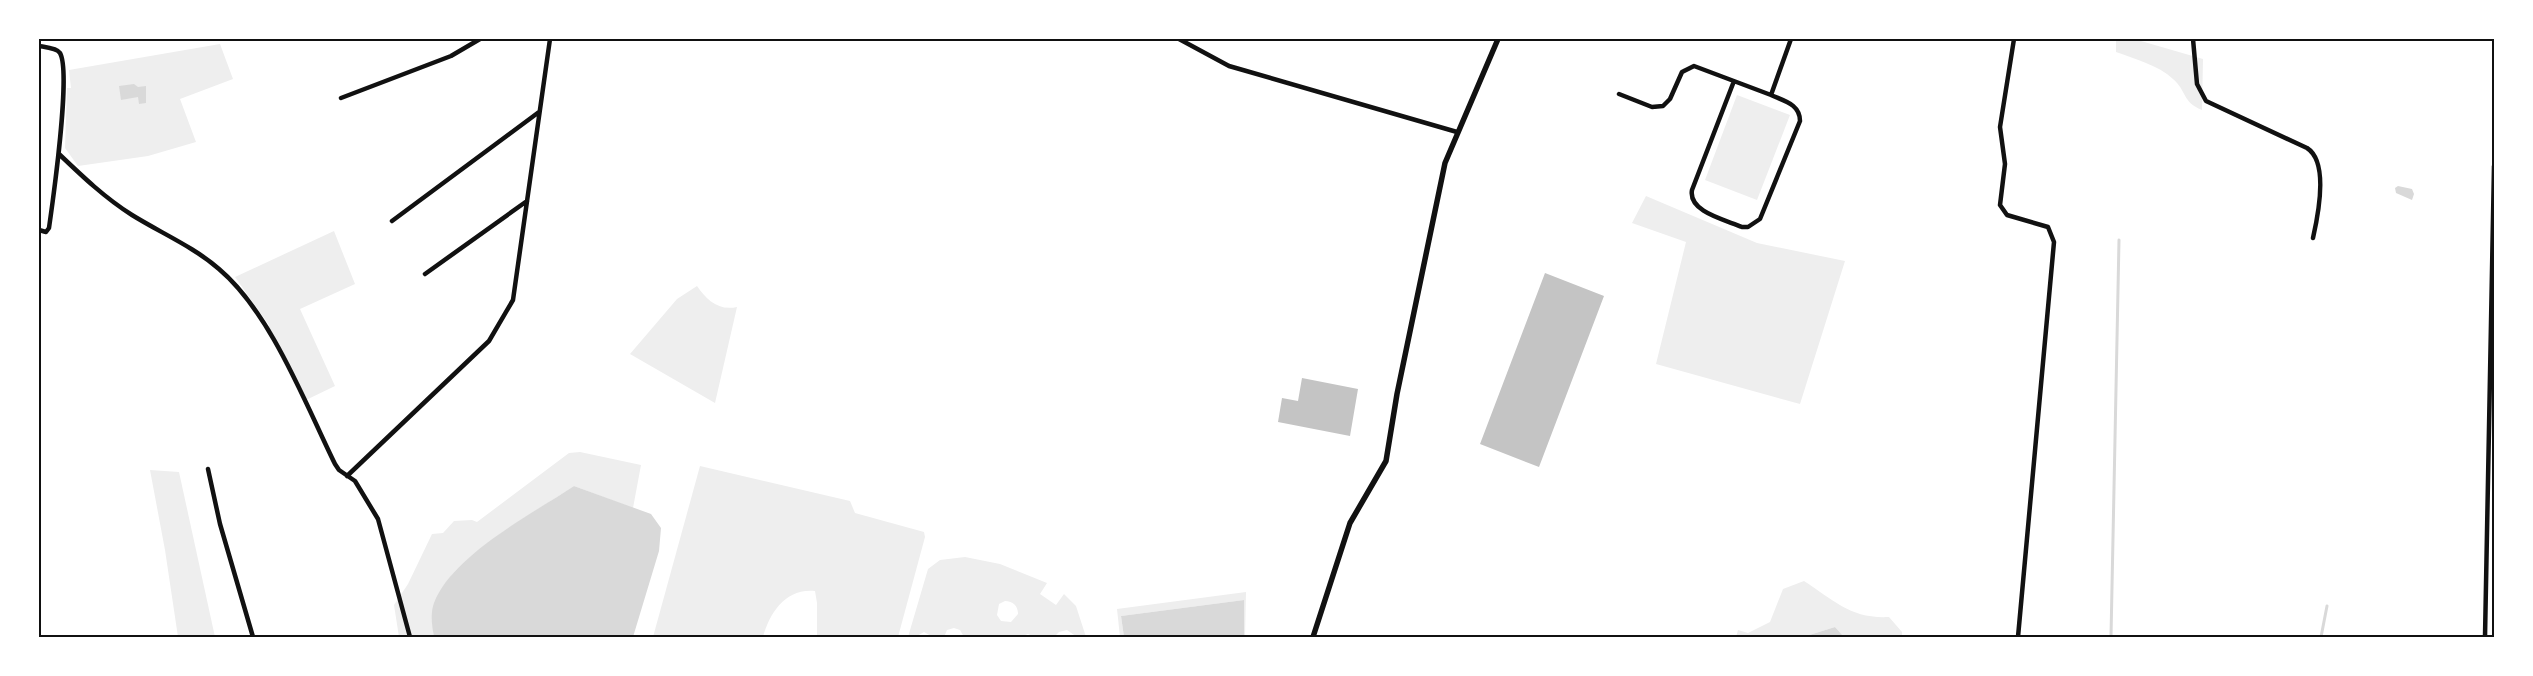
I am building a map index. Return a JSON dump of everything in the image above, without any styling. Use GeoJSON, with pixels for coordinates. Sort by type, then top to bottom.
{"type":"FeatureCollection","features":[{"type":"Feature","properties":{"kind":"street"},"geometry":{"type":"LineString","coordinates":[[341,98],[451,56],[480,39]]}},
{"type":"Feature","properties":{"kind":"street"},"geometry":{"type":"LineString","coordinates":[[347,476],[489,341],[513,300],[550,39]]}},
{"type":"Feature","properties":{"kind":"street"},"geometry":{"type":"LineString","coordinates":[[1179,39],[1229,66],[1457,132]]}},
{"type":"Feature","properties":{"kind":"street"},"geometry":{"type":"LineString","coordinates":[[1313,637],[1350,523],[1388,454],[1397,394],[1445,163],[1498,39]]}},
{"type":"Feature","properties":{"kind":"street"},"geometry":{"type":"LineString","coordinates":[[1771,95],[1791,39]]}},
{"type":"Feature","properties":{"kind":"street"},"geometry":{"type":"LineString","coordinates":[[2014,39],[2000,122],[2004,164],[2000,205],[2007,215],[2048,226],[2054,242],[2018,637]]}},
{"type":"Feature","properties":{"kind":"street"},"geometry":{"type":"LineString","coordinates":[[2193,39],[2197,84],[2206,101],[2215,107],[2307,148],[2316,158],[2319,168],[2318,206],[2313,238]]}},
{"type":"Feature","properties":{"kind":"street"},"geometry":{"type":"LineString","coordinates":[[39,46],[58,50],[61,54],[63,81],[59,154],[49,228],[46,232],[39,230]]}},
{"type":"Feature","properties":{"kind":"street"},"geometry":{"type":"LineString","coordinates":[[1619,94],[1652,107],[1663,106],[1670,99],[1682,72],[1691,66],[1699,67],[1771,95],[1794,105],[1799,113],[1800,121],[1760,219],[1752,226],[1744,228],[1698,207],[1691,197],[1734,81]]}},
{"type":"Feature","properties":{"kind":"street"},"geometry":{"type":"LineString","coordinates":[[392,221],[539,112]]}},
{"type":"Feature","properties":{"kind":"street"},"geometry":{"type":"LineString","coordinates":[[59,154],[97,190],[131,214],[219,268],[236,284],[254,308],[275,343],[335,464],[355,481],[378,519],[410,637]]}},
{"type":"Feature","properties":{"kind":"street"},"geometry":{"type":"LineString","coordinates":[[2484,637],[2494,166]]}},
{"type":"Feature","properties":{"kind":"street"},"geometry":{"type":"LineString","coordinates":[[425,274],[527,200]]}},
{"type":"Feature","properties":{"kind":"street"},"geometry":{"type":"LineString","coordinates":[[208,469],[220,524],[253,637]]}},
{"type":"Feature","properties":{"kind":"street"},"geometry":{"type":"LineString","coordinates":[[2488,480],[2494,481]]}},
{"type":"Feature","properties":{"kind":"shaded area"},"geometry":{"type":"Polygon","coordinates":[[[2116,39],[2134,39],[2203,59],[2202,110],[2188,100],[2177,83],[2167,74],[2146,63],[2116,52],[2116,39]]]}},
{"type":"Feature","properties":{"kind":"shaded area"},"geometry":{"type":"Polygon","coordinates":[[[220,44],[233,79],[180,99],[196,142],[148,156],[78,166],[65,148],[67,88],[71,88],[69,70],[220,44]]]}},
{"type":"Feature","properties":{"kind":"shaded area"},"geometry":{"type":"Polygon","coordinates":[[[134,84],[138,87],[146,86],[146,103],[139,104],[138,97],[121,100],[119,86],[134,84]]]}},
{"type":"Feature","properties":{"kind":"shaded area"},"geometry":{"type":"Polygon","coordinates":[[[1737,95],[1790,115],[1757,200],[1705,180],[1737,95]]]}},
{"type":"Feature","properties":{"kind":"shaded area"},"geometry":{"type":"Polygon","coordinates":[[[2398,186],[2412,189],[2414,194],[2412,200],[2396,193],[2395,188],[2398,186]]]}},
{"type":"Feature","properties":{"kind":"shaded area"},"geometry":{"type":"Polygon","coordinates":[[[1646,196],[1757,243],[1845,261],[1800,404],[1656,364],[1686,242],[1632,223],[1646,196]]]}},
{"type":"Feature","properties":{"kind":"shaded area"},"geometry":{"type":"Polygon","coordinates":[[[334,231],[355,284],[300,309],[335,386],[306,400],[268,328],[269,325],[235,277],[334,231]]]}},
{"type":"Feature","properties":{"kind":"shaded area"},"geometry":{"type":"Polygon","coordinates":[[[697,286],[709,300],[719,306],[737,307],[715,403],[630,354],[677,299],[697,286]]]}},
{"type":"Feature","properties":{"kind":"shaded area"},"geometry":{"type":"Polygon","coordinates":[[[580,452],[641,465],[633,508],[574,486],[502,533],[466,561],[452,575],[442,589],[435,606],[434,637],[399,637],[394,605],[408,584],[432,534],[443,533],[454,521],[472,520],[477,522],[569,453],[580,452]]]}},
{"type":"Feature","properties":{"kind":"shaded area"},"geometry":{"type":"Polygon","coordinates":[[[700,466],[850,501],[855,513],[924,532],[925,537],[898,637],[817,637],[815,591],[805,591],[796,593],[781,604],[770,619],[763,637],[653,637],[700,466]]]}},
{"type":"Feature","properties":{"kind":"shaded area"},"geometry":{"type":"Polygon","coordinates":[[[150,470],[179,472],[215,637],[178,637],[165,550],[150,470]]]}},
{"type":"Feature","properties":{"kind":"shaded area"},"geometry":{"type":"Polygon","coordinates":[[[574,486],[651,514],[661,528],[659,551],[633,637],[434,637],[432,616],[434,603],[443,585],[458,568],[495,537],[574,486]]]}},
{"type":"Feature","properties":{"kind":"shaded area"},"geometry":{"type":"Polygon","coordinates":[[[965,557],[1000,564],[1047,583],[1040,594],[1056,605],[1064,594],[1076,606],[1086,637],[1077,637],[1067,630],[1059,632],[1054,637],[1035,637],[1028,634],[1019,637],[964,637],[960,630],[954,628],[947,630],[944,637],[933,637],[924,632],[915,637],[908,637],[928,569],[940,560],[965,557]],[[1005,601],[999,604],[997,615],[1001,621],[1011,622],[1018,614],[1018,611],[1014,604],[1005,601]]]}},
{"type":"Feature","properties":{"kind":"shaded area"},"geometry":{"type":"Polygon","coordinates":[[[1804,581],[1834,602],[1854,612],[1876,617],[1889,617],[1902,632],[1902,637],[1844,637],[1835,627],[1803,637],[1736,637],[1738,630],[1748,633],[1770,622],[1783,589],[1804,581]]]}},
{"type":"Feature","properties":{"kind":"shaded area"},"geometry":{"type":"Polygon","coordinates":[[[1246,592],[1245,637],[1244,600],[1121,616],[1124,637],[1120,637],[1117,609],[1246,592]]]}},
{"type":"Feature","properties":{"kind":"shaded area"},"geometry":{"type":"Polygon","coordinates":[[[1244,600],[1244,637],[1124,637],[1121,616],[1244,600]]]}},
{"type":"Feature","properties":{"kind":"shaded area"},"geometry":{"type":"Polygon","coordinates":[[[1835,627],[1844,637],[1803,637],[1835,627]]]}},
{"type":"Feature","properties":{"kind":"building"},"geometry":{"type":"Polygon","coordinates":[[[1545,273],[1604,296],[1539,467],[1480,444],[1545,273]]]}},
{"type":"Feature","properties":{"kind":"building"},"geometry":{"type":"Polygon","coordinates":[[[1302,378],[1358,389],[1350,436],[1278,422],[1282,398],[1298,401],[1302,378]]]}},
{"type":"Feature","properties":{"kind":"waterway"},"geometry":{"type":"LineString","coordinates":[[2111,637],[2119,240]]}},
{"type":"Feature","properties":{"kind":"waterway"},"geometry":{"type":"LineString","coordinates":[[2321,637],[2327,606]]}}]}
